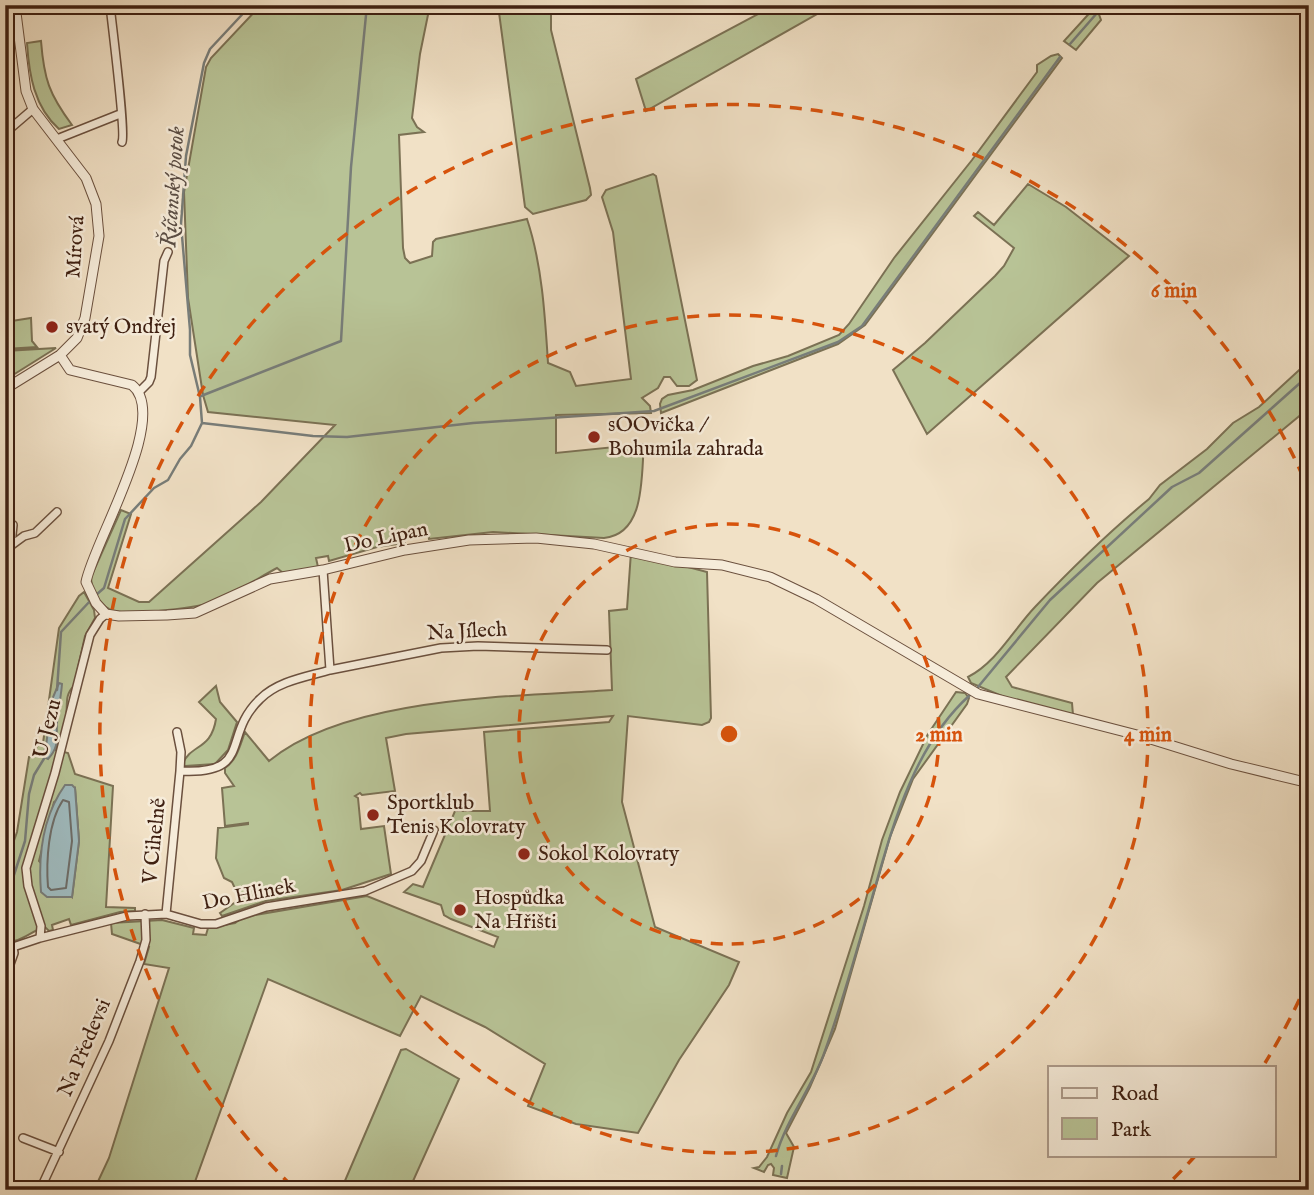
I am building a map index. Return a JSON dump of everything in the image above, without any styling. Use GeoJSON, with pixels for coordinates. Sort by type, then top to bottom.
{"type":"FeatureCollection","features":[{"type":"Feature","properties":{"kind":"street","name":"Mírová"},"geometry":{"type":"LineString","coordinates":[[5,388],[60,355],[69,348],[81,330],[95,266],[99,226],[96,204],[86,178],[33,108],[23,76],[15,5]]}},
{"type":"Feature","properties":{"kind":"street"},"geometry":{"type":"LineString","coordinates":[[110,5],[120,114],[125,136],[122,142]]}},
{"type":"Feature","properties":{"kind":"street"},"geometry":{"type":"LineString","coordinates":[[5,133],[33,108]]}},
{"type":"Feature","properties":{"kind":"street"},"geometry":{"type":"LineString","coordinates":[[57,139],[120,114]]}},
{"type":"Feature","properties":{"kind":"street"},"geometry":{"type":"LineString","coordinates":[[139,391],[149,382],[164,261],[168,252]]}},
{"type":"Feature","properties":{"kind":"street"},"geometry":{"type":"LineString","coordinates":[[60,355],[70,370],[129,384],[139,391],[144,408],[136,452],[123,493],[86,582],[96,603],[106,614]]}},
{"type":"Feature","properties":{"kind":"street"},"geometry":{"type":"LineString","coordinates":[[8,548],[24,536],[35,533],[57,512]]}},
{"type":"Feature","properties":{"kind":"street"},"geometry":{"type":"LineString","coordinates":[[8,548],[13,525]]}},
{"type":"Feature","properties":{"kind":"street","name":"Do Lipan"},"geometry":{"type":"LineString","coordinates":[[106,614],[119,616],[195,612],[270,579],[323,570],[377,555],[469,540],[536,538],[594,544],[675,562],[722,565],[770,577],[816,599],[978,694],[1309,783]]}},
{"type":"Feature","properties":{"kind":"street"},"geometry":{"type":"LineString","coordinates":[[323,570],[330,670]]}},
{"type":"Feature","properties":{"kind":"street","name":"U Jezu"},"geometry":{"type":"LineString","coordinates":[[40,938],[41,926],[26,867],[55,773],[90,635],[106,614]]}},
{"type":"Feature","properties":{"kind":"street","name":"Na Jílech"},"geometry":{"type":"LineString","coordinates":[[330,670],[441,648],[478,646],[607,650]]}},
{"type":"Feature","properties":{"kind":"street","name":"V Cihelně"},"geometry":{"type":"LineString","coordinates":[[180,771],[203,773],[220,768],[233,753],[240,728],[251,708],[261,698],[288,682],[330,670]]}},
{"type":"Feature","properties":{"kind":"street","name":"V Cihelně"},"geometry":{"type":"LineString","coordinates":[[166,914],[180,771],[181,752],[177,732]]}},
{"type":"Feature","properties":{"kind":"street","name":"Do Hlinek"},"geometry":{"type":"LineString","coordinates":[[8,947],[107,920],[166,914],[201,924],[216,923],[266,907],[365,891],[412,871],[421,861],[434,830]]}},
{"type":"Feature","properties":{"kind":"street","name":"Na Předevsi"},"geometry":{"type":"LineString","coordinates":[[40,1190],[109,1041],[140,961],[146,940],[145,915]]}},
{"type":"Feature","properties":{"kind":"street"},"geometry":{"type":"LineString","coordinates":[[5,978],[14,953],[8,947]]}},
{"type":"Feature","properties":{"kind":"street"},"geometry":{"type":"LineString","coordinates":[[23,1138],[59,1152]]}},
{"type":"Feature","properties":{"kind":"green space"},"geometry":{"type":"Polygon","coordinates":[[[261,5],[430,5],[420,54],[412,118],[424,132],[399,135],[405,258],[410,263],[432,256],[433,242],[436,239],[527,219],[539,272],[548,363],[570,372],[576,386],[631,379],[613,232],[602,197],[606,190],[653,174],[656,176],[697,380],[689,386],[677,386],[670,377],[664,377],[658,388],[642,398],[650,406],[651,413],[556,415],[556,453],[644,444],[639,501],[628,526],[618,534],[604,538],[493,532],[429,539],[428,532],[405,534],[405,543],[377,547],[329,561],[328,556],[316,558],[318,567],[283,573],[277,568],[202,605],[128,612],[109,609],[99,600],[91,577],[121,510],[131,514],[108,588],[139,602],[149,602],[261,502],[335,425],[208,412],[203,395],[188,298],[184,192],[206,67],[211,58],[261,5]]]}},
{"type":"Feature","properties":{"kind":"green space"},"geometry":{"type":"Polygon","coordinates":[[[498,5],[551,5],[551,30],[590,188],[591,195],[586,200],[533,214],[525,207],[498,5]]]}},
{"type":"Feature","properties":{"kind":"green space"},"geometry":{"type":"Polygon","coordinates":[[[775,5],[833,5],[646,111],[636,79],[775,5]]]}},
{"type":"Feature","properties":{"kind":"green space"},"geometry":{"type":"Polygon","coordinates":[[[1096,6],[1101,20],[1076,50],[1064,41],[1096,6]]]}},
{"type":"Feature","properties":{"kind":"green space"},"geometry":{"type":"Polygon","coordinates":[[[41,41],[49,86],[72,125],[59,129],[44,111],[31,78],[27,43],[41,41]]]}},
{"type":"Feature","properties":{"kind":"green space"},"geometry":{"type":"Polygon","coordinates":[[[1058,54],[1062,58],[865,325],[838,344],[661,413],[660,404],[668,395],[693,390],[839,335],[894,258],[972,160],[1037,72],[1037,65],[1058,54]]]}},
{"type":"Feature","properties":{"kind":"green space"},"geometry":{"type":"Polygon","coordinates":[[[1028,184],[1066,207],[1129,256],[927,434],[893,370],[925,343],[1004,266],[1014,248],[974,216],[978,212],[994,225],[1028,184]]]}},
{"type":"Feature","properties":{"kind":"green space"},"geometry":{"type":"Polygon","coordinates":[[[31,318],[32,341],[37,347],[5,349],[5,322],[31,318]]]}},
{"type":"Feature","properties":{"kind":"green space"},"geometry":{"type":"Polygon","coordinates":[[[56,348],[5,380],[5,351],[56,348]]]}},
{"type":"Feature","properties":{"kind":"green space"},"geometry":{"type":"Polygon","coordinates":[[[1309,361],[1309,408],[1097,583],[1006,677],[1012,687],[1072,703],[1073,715],[1009,699],[971,683],[968,677],[988,663],[1035,607],[1090,552],[1149,499],[1160,485],[1207,449],[1233,423],[1259,407],[1309,361]]]}},
{"type":"Feature","properties":{"kind":"green space"},"geometry":{"type":"Polygon","coordinates":[[[631,552],[707,572],[711,718],[702,725],[628,716],[622,802],[655,927],[739,962],[729,985],[679,1060],[638,1133],[576,1124],[528,1106],[545,1064],[485,1027],[421,996],[400,1036],[268,979],[192,1190],[94,1190],[109,1158],[169,968],[144,964],[149,947],[112,934],[111,923],[162,920],[194,928],[193,934],[206,935],[208,928],[235,923],[243,917],[367,896],[494,947],[498,937],[451,919],[444,915],[441,905],[404,892],[413,884],[423,887],[455,811],[490,811],[484,732],[609,722],[613,716],[386,738],[395,791],[362,795],[360,793],[355,796],[358,798],[361,829],[384,826],[391,874],[342,890],[266,901],[222,916],[220,913],[240,899],[232,882],[224,878],[216,858],[218,828],[248,823],[225,826],[222,788],[234,786],[225,773],[225,768],[235,757],[245,732],[269,761],[302,740],[342,723],[386,712],[481,698],[612,690],[609,611],[627,609],[631,552]]]}},
{"type":"Feature","properties":{"kind":"green space"},"geometry":{"type":"Polygon","coordinates":[[[84,592],[94,610],[95,618],[85,636],[56,750],[68,753],[75,774],[113,786],[106,907],[135,908],[135,911],[120,912],[71,925],[69,919],[52,925],[53,930],[49,931],[45,927],[16,941],[5,942],[5,866],[17,832],[29,757],[32,757],[39,742],[43,743],[59,628],[84,592]],[[75,788],[54,802],[39,861],[72,897],[79,841],[75,788]]]}},
{"type":"Feature","properties":{"kind":"green space"},"geometry":{"type":"Polygon","coordinates":[[[216,686],[220,702],[237,722],[228,750],[215,764],[182,765],[190,753],[210,737],[216,719],[199,702],[216,686]]]}},
{"type":"Feature","properties":{"kind":"green space"},"geometry":{"type":"Polygon","coordinates":[[[956,692],[965,693],[969,698],[967,704],[913,779],[890,837],[835,1029],[810,1087],[786,1133],[794,1147],[787,1178],[773,1175],[774,1168],[771,1164],[764,1172],[754,1168],[759,1167],[767,1157],[787,1113],[811,1072],[864,906],[882,840],[900,792],[928,734],[956,692]]]}},
{"type":"Feature","properties":{"kind":"green space"},"geometry":{"type":"Polygon","coordinates":[[[406,1049],[459,1079],[409,1190],[341,1190],[401,1050],[406,1049]]]}},
{"type":"Feature","properties":{"kind":"water"},"geometry":{"type":"Polygon","coordinates":[[[59,683],[62,684],[57,742],[48,759],[42,756],[46,747],[51,702],[59,683]]]}},
{"type":"Feature","properties":{"kind":"water"},"geometry":{"type":"Polygon","coordinates":[[[65,785],[75,788],[79,841],[72,897],[47,897],[41,892],[41,850],[47,823],[65,785]]]}},
{"type":"Feature","properties":{"kind":"waterway","name":"Říčanský potok"},"geometry":{"type":"LineString","coordinates":[[96,595],[104,588],[125,519],[154,488],[168,480],[191,446],[202,423],[200,397],[190,355],[181,224],[186,156],[204,63],[210,49],[251,5]]}},
{"type":"Feature","properties":{"kind":"waterway"},"geometry":{"type":"LineString","coordinates":[[201,396],[341,341],[351,167],[367,5]]}},
{"type":"Feature","properties":{"kind":"waterway"},"geometry":{"type":"LineString","coordinates":[[1070,44],[1104,5]]}},
{"type":"Feature","properties":{"kind":"waterway"},"geometry":{"type":"LineString","coordinates":[[202,423],[313,436],[347,437],[473,423],[654,411],[838,342],[862,326],[1060,57]]}},
{"type":"Feature","properties":{"kind":"waterway"},"geometry":{"type":"LineString","coordinates":[[978,687],[1050,600],[1172,487],[1199,473],[1309,375]]}},
{"type":"Feature","properties":{"kind":"waterway","name":"Říčanský potok"},"geometry":{"type":"LineString","coordinates":[[57,690],[61,632],[91,600]]}},
{"type":"Feature","properties":{"kind":"waterway"},"geometry":{"type":"LineString","coordinates":[[776,1156],[786,1129],[825,1051],[907,789],[933,738],[950,715],[970,695]]}},
{"type":"Feature","properties":{"kind":"waterway","name":"Říčanský potok"},"geometry":{"type":"LineString","coordinates":[[5,919],[13,878],[25,841],[29,794],[34,775],[45,757]]}},
{"type":"Feature","properties":{"kind":"waterway"},"geometry":{"type":"LineString","coordinates":[[781,1174],[782,1166]]}},
{"type":"Feature","properties":{"kind":"place","name":"svatý Ondřej"},"geometry":{"type":"Point","coordinates":[52,327]}},
{"type":"Feature","properties":{"kind":"place","name":"sOOvička / Bohumila zahrada"},"geometry":{"type":"Point","coordinates":[594,437]}},
{"type":"Feature","properties":{"kind":"place","name":"Sportklub Tenis Kolovraty"},"geometry":{"type":"Point","coordinates":[373,815]}},
{"type":"Feature","properties":{"kind":"place","name":"Sokol Kolovraty"},"geometry":{"type":"Point","coordinates":[524,854]}},
{"type":"Feature","properties":{"kind":"place","name":"Hospůdka Na Hřišti"},"geometry":{"type":"Point","coordinates":[460,910]}}]}
